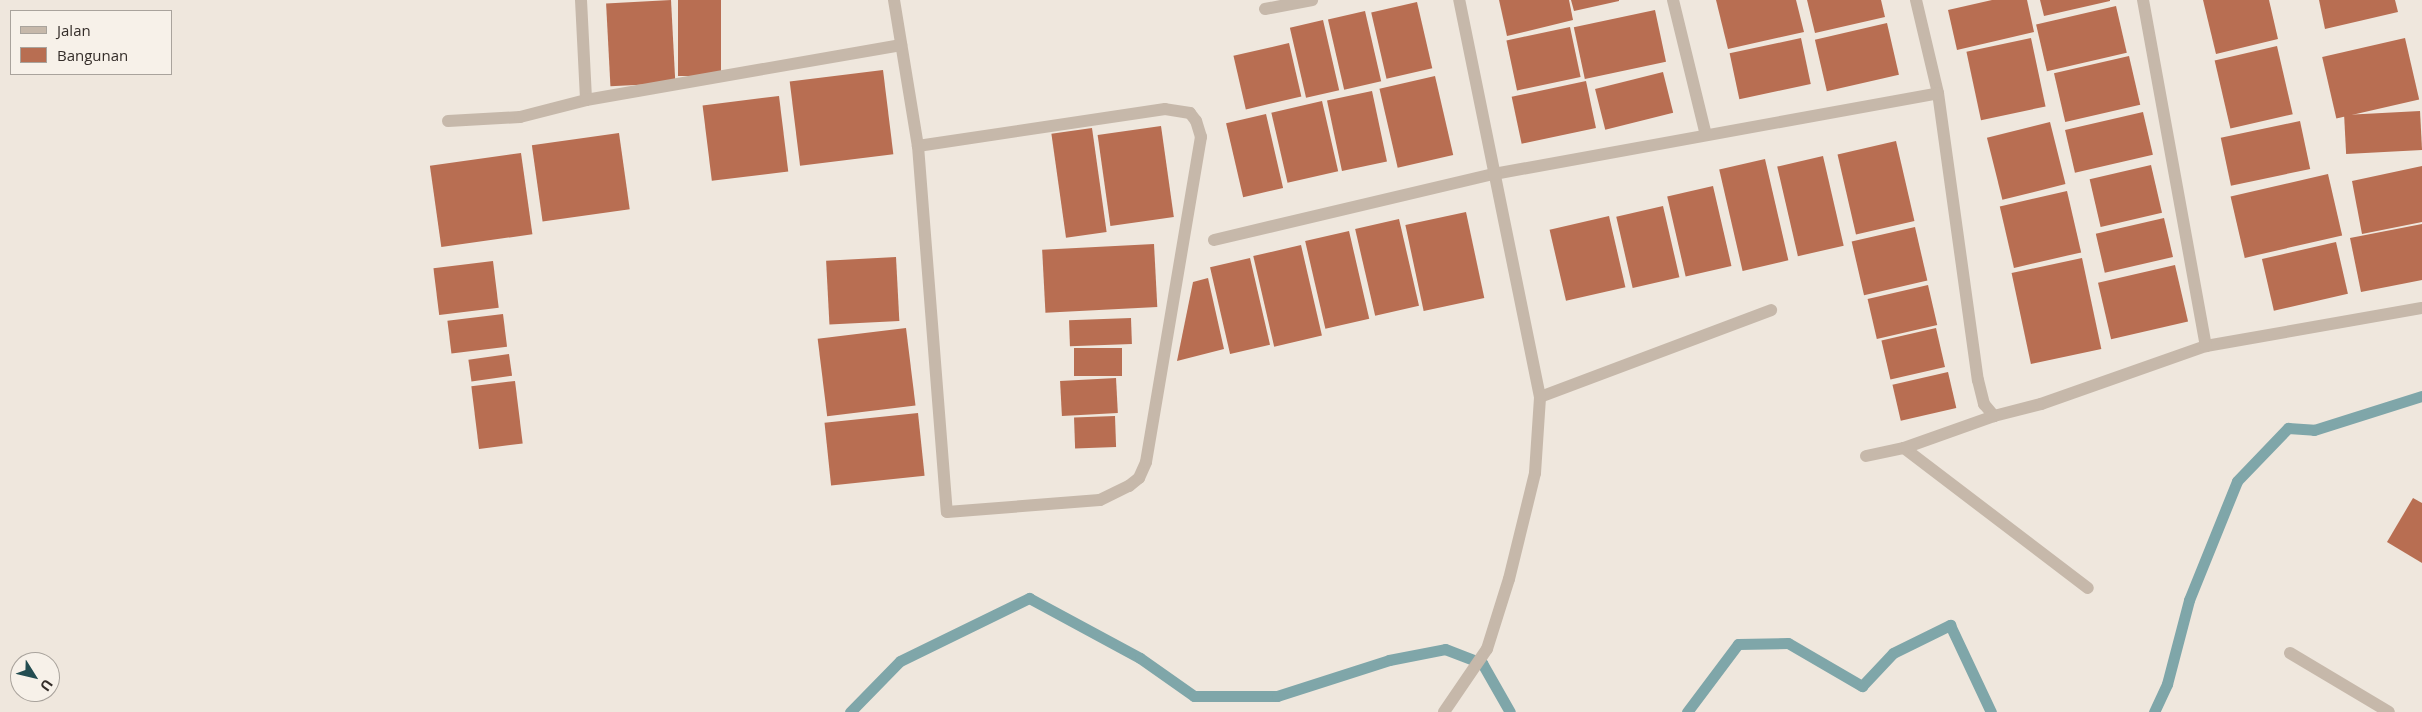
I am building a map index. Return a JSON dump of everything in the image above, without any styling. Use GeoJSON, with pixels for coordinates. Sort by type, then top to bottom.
{"type":"FeatureCollection","features":[{"type":"Feature","properties":{"kind":"street"},"geometry":{"type":"LineString","coordinates":[[581,0],[586,100]]}},
{"type":"Feature","properties":{"kind":"street"},"geometry":{"type":"LineString","coordinates":[[894,0],[918,146],[947,512],[1100,500],[1129,486],[1139,478],[1146,462],[1201,137],[1196,121],[1190,113],[1165,109],[918,146]]}},
{"type":"Feature","properties":{"kind":"street"},"geometry":{"type":"LineString","coordinates":[[1265,10],[1312,0]]}},
{"type":"Feature","properties":{"kind":"street"},"geometry":{"type":"LineString","coordinates":[[1444,712],[1468,682],[1487,649],[1514,561],[1535,473],[1540,398],[1459,0]]}},
{"type":"Feature","properties":{"kind":"street"},"geometry":{"type":"LineString","coordinates":[[1673,0],[1706,135]]}},
{"type":"Feature","properties":{"kind":"street"},"geometry":{"type":"LineString","coordinates":[[1916,0],[1938,93],[1978,380],[1984,404],[1994,416]]}},
{"type":"Feature","properties":{"kind":"street"},"geometry":{"type":"LineString","coordinates":[[2143,0],[2206,346]]}},
{"type":"Feature","properties":{"kind":"street"},"geometry":{"type":"LineString","coordinates":[[448,121],[520,117],[586,100],[900,44]]}},
{"type":"Feature","properties":{"kind":"street"},"geometry":{"type":"LineString","coordinates":[[1214,240],[1494,174],[1938,93]]}},
{"type":"Feature","properties":{"kind":"street"},"geometry":{"type":"LineString","coordinates":[[1866,456],[1904,448],[1994,416],[2041,404],[2206,346],[2422,308]]}},
{"type":"Feature","properties":{"kind":"street"},"geometry":{"type":"LineString","coordinates":[[1540,398],[1771,310]]}},
{"type":"Feature","properties":{"kind":"street"},"geometry":{"type":"LineString","coordinates":[[1904,448],[2088,588]]}},
{"type":"Feature","properties":{"kind":"street"},"geometry":{"type":"LineString","coordinates":[[2290,653],[2389,712]]}},
{"type":"Feature","properties":{"kind":"building"},"geometry":{"type":"Polygon","coordinates":[[[671,0],[675,83],[610,86],[606,3],[671,0]]]}},
{"type":"Feature","properties":{"kind":"building"},"geometry":{"type":"Polygon","coordinates":[[[678,0],[721,0],[721,76],[678,76],[678,0]]]}},
{"type":"Feature","properties":{"kind":"building"},"geometry":{"type":"Polygon","coordinates":[[[1499,0],[1569,0],[1573,20],[1507,36],[1499,0]]]}},
{"type":"Feature","properties":{"kind":"building"},"geometry":{"type":"Polygon","coordinates":[[[1571,0],[1619,0],[1619,1],[1574,11],[1571,0]]]}},
{"type":"Feature","properties":{"kind":"building"},"geometry":{"type":"Polygon","coordinates":[[[1716,0],[1796,0],[1804,32],[1728,49],[1716,0]]]}},
{"type":"Feature","properties":{"kind":"building"},"geometry":{"type":"Polygon","coordinates":[[[1807,0],[1881,0],[1885,17],[1815,33],[1807,0]]]}},
{"type":"Feature","properties":{"kind":"building"},"geometry":{"type":"Polygon","coordinates":[[[1992,0],[2027,0],[2034,32],[1957,50],[1948,10],[1992,0]]]}},
{"type":"Feature","properties":{"kind":"building"},"geometry":{"type":"Polygon","coordinates":[[[2040,0],[2110,0],[2110,1],[2044,16],[2040,0]]]}},
{"type":"Feature","properties":{"kind":"building"},"geometry":{"type":"Polygon","coordinates":[[[2203,0],[2269,0],[2278,39],[2216,54],[2203,0]]]}},
{"type":"Feature","properties":{"kind":"building"},"geometry":{"type":"Polygon","coordinates":[[[2319,0],[2395,0],[2398,12],[2325,29],[2319,0]]]}},
{"type":"Feature","properties":{"kind":"building"},"geometry":{"type":"Polygon","coordinates":[[[1417,2],[1432,68],[1387,79],[1371,13],[1417,2]]]}},
{"type":"Feature","properties":{"kind":"building"},"geometry":{"type":"Polygon","coordinates":[[[2116,6],[2127,53],[2047,71],[2036,24],[2116,6]]]}},
{"type":"Feature","properties":{"kind":"building"},"geometry":{"type":"Polygon","coordinates":[[[1655,10],[1666,62],[1585,79],[1574,27],[1655,10]]]}},
{"type":"Feature","properties":{"kind":"building"},"geometry":{"type":"Polygon","coordinates":[[[1365,11],[1381,81],[1344,90],[1328,20],[1365,11]]]}},
{"type":"Feature","properties":{"kind":"building"},"geometry":{"type":"Polygon","coordinates":[[[1323,20],[1339,90],[1306,98],[1290,28],[1323,20]]]}},
{"type":"Feature","properties":{"kind":"building"},"geometry":{"type":"Polygon","coordinates":[[[1887,23],[1899,75],[1827,91],[1815,40],[1887,23]]]}},
{"type":"Feature","properties":{"kind":"building"},"geometry":{"type":"Polygon","coordinates":[[[1570,27],[1581,77],[1517,90],[1506,41],[1570,27]]]}},
{"type":"Feature","properties":{"kind":"building"},"geometry":{"type":"Polygon","coordinates":[[[1801,38],[1811,84],[1739,99],[1730,53],[1801,38]]]}},
{"type":"Feature","properties":{"kind":"building"},"geometry":{"type":"Polygon","coordinates":[[[2031,38],[2046,106],[1981,120],[1966,52],[2031,38]]]}},
{"type":"Feature","properties":{"kind":"building"},"geometry":{"type":"Polygon","coordinates":[[[2405,38],[2419,99],[2336,119],[2322,57],[2405,38]]]}},
{"type":"Feature","properties":{"kind":"building"},"geometry":{"type":"Polygon","coordinates":[[[1289,43],[1301,97],[1246,109],[1233,56],[1289,43]]]}},
{"type":"Feature","properties":{"kind":"building"},"geometry":{"type":"Polygon","coordinates":[[[2277,46],[2293,114],[2230,129],[2215,60],[2277,46]]]}},
{"type":"Feature","properties":{"kind":"building"},"geometry":{"type":"Polygon","coordinates":[[[2129,56],[2140,105],[2065,122],[2054,73],[2129,56]]]}},
{"type":"Feature","properties":{"kind":"building"},"geometry":{"type":"Polygon","coordinates":[[[883,70],[893,154],[800,166],[790,81],[883,70]]]}},
{"type":"Feature","properties":{"kind":"building"},"geometry":{"type":"Polygon","coordinates":[[[1663,72],[1673,113],[1605,130],[1595,89],[1663,72]]]}},
{"type":"Feature","properties":{"kind":"building"},"geometry":{"type":"Polygon","coordinates":[[[1435,76],[1453,155],[1398,168],[1379,89],[1435,76]]]}},
{"type":"Feature","properties":{"kind":"building"},"geometry":{"type":"Polygon","coordinates":[[[1586,81],[1596,128],[1522,144],[1512,97],[1586,81]]]}},
{"type":"Feature","properties":{"kind":"building"},"geometry":{"type":"Polygon","coordinates":[[[1372,91],[1387,161],[1342,171],[1327,101],[1372,91]]]}},
{"type":"Feature","properties":{"kind":"building"},"geometry":{"type":"Polygon","coordinates":[[[779,96],[788,171],[712,181],[703,105],[779,96]]]}},
{"type":"Feature","properties":{"kind":"building"},"geometry":{"type":"Polygon","coordinates":[[[1322,101],[1338,171],[1288,183],[1271,113],[1322,101]]]}},
{"type":"Feature","properties":{"kind":"building"},"geometry":{"type":"Polygon","coordinates":[[[2420,111],[2422,150],[2346,154],[2344,115],[2420,111]]]}},
{"type":"Feature","properties":{"kind":"building"},"geometry":{"type":"Polygon","coordinates":[[[2143,112],[2153,155],[2075,173],[2065,130],[2143,112]]]}},
{"type":"Feature","properties":{"kind":"building"},"geometry":{"type":"Polygon","coordinates":[[[1266,114],[1283,188],[1243,197],[1226,123],[1266,114]]]}},
{"type":"Feature","properties":{"kind":"building"},"geometry":{"type":"Polygon","coordinates":[[[2300,121],[2310,169],[2231,186],[2221,138],[2300,121]]]}},
{"type":"Feature","properties":{"kind":"building"},"geometry":{"type":"Polygon","coordinates":[[[2050,122],[2065,184],[2002,200],[1987,138],[2050,122]]]}},
{"type":"Feature","properties":{"kind":"building"},"geometry":{"type":"Polygon","coordinates":[[[1161,126],[1174,217],[1110,226],[1098,135],[1161,126]]]}},
{"type":"Feature","properties":{"kind":"building"},"geometry":{"type":"Polygon","coordinates":[[[1092,128],[1107,232],[1066,238],[1051,134],[1092,128]]]}},
{"type":"Feature","properties":{"kind":"building"},"geometry":{"type":"Polygon","coordinates":[[[619,133],[630,209],[543,221],[532,145],[619,133]]]}},
{"type":"Feature","properties":{"kind":"building"},"geometry":{"type":"Polygon","coordinates":[[[1896,141],[1914,221],[1856,234],[1838,154],[1896,141]]]}},
{"type":"Feature","properties":{"kind":"building"},"geometry":{"type":"Polygon","coordinates":[[[521,153],[532,234],[441,247],[430,166],[521,153]]]}},
{"type":"Feature","properties":{"kind":"building"},"geometry":{"type":"Polygon","coordinates":[[[1823,156],[1844,246],[1798,256],[1777,167],[1823,156]]]}},
{"type":"Feature","properties":{"kind":"building"},"geometry":{"type":"Polygon","coordinates":[[[1765,159],[1788,260],[1743,271],[1719,170],[1765,159]]]}},
{"type":"Feature","properties":{"kind":"building"},"geometry":{"type":"Polygon","coordinates":[[[2151,165],[2162,213],[2101,227],[2090,179],[2151,165]]]}},
{"type":"Feature","properties":{"kind":"building"},"geometry":{"type":"Polygon","coordinates":[[[2422,166],[2422,222],[2362,234],[2352,181],[2422,166]]]}},
{"type":"Feature","properties":{"kind":"building"},"geometry":{"type":"Polygon","coordinates":[[[2328,174],[2342,235],[2245,258],[2231,196],[2328,174]]]}},
{"type":"Feature","properties":{"kind":"building"},"geometry":{"type":"Polygon","coordinates":[[[1713,186],[1731,266],[1686,276],[1667,197],[1713,186]]]}},
{"type":"Feature","properties":{"kind":"building"},"geometry":{"type":"Polygon","coordinates":[[[2067,191],[2081,252],[2014,268],[2000,207],[2067,191]]]}},
{"type":"Feature","properties":{"kind":"building"},"geometry":{"type":"Polygon","coordinates":[[[1663,206],[1679,277],[1633,288],[1616,217],[1663,206]]]}},
{"type":"Feature","properties":{"kind":"building"},"geometry":{"type":"Polygon","coordinates":[[[1466,212],[1484,298],[1424,311],[1405,225],[1466,212]]]}},
{"type":"Feature","properties":{"kind":"building"},"geometry":{"type":"Polygon","coordinates":[[[1609,216],[1625,287],[1566,301],[1550,230],[1609,216]]]}},
{"type":"Feature","properties":{"kind":"building"},"geometry":{"type":"Polygon","coordinates":[[[2164,218],[2173,257],[2105,273],[2096,234],[2164,218]]]}},
{"type":"Feature","properties":{"kind":"building"},"geometry":{"type":"Polygon","coordinates":[[[1399,219],[1419,306],[1375,316],[1355,229],[1399,219]]]}},
{"type":"Feature","properties":{"kind":"building"},"geometry":{"type":"Polygon","coordinates":[[[2422,224],[2422,280],[2361,292],[2350,238],[2422,224]]]}},
{"type":"Feature","properties":{"kind":"building"},"geometry":{"type":"Polygon","coordinates":[[[1915,227],[1927,281],[1864,295],[1852,242],[1915,227]]]}},
{"type":"Feature","properties":{"kind":"building"},"geometry":{"type":"Polygon","coordinates":[[[1349,231],[1369,319],[1325,329],[1305,241],[1349,231]]]}},
{"type":"Feature","properties":{"kind":"building"},"geometry":{"type":"Polygon","coordinates":[[[2336,242],[2348,294],[2274,311],[2262,259],[2336,242]]]}},
{"type":"Feature","properties":{"kind":"building"},"geometry":{"type":"Polygon","coordinates":[[[1154,244],[1157,307],[1045,313],[1042,250],[1154,244]]]}},
{"type":"Feature","properties":{"kind":"building"},"geometry":{"type":"Polygon","coordinates":[[[1301,245],[1322,336],[1274,347],[1253,256],[1301,245]]]}},
{"type":"Feature","properties":{"kind":"building"},"geometry":{"type":"Polygon","coordinates":[[[896,257],[899,321],[829,325],[826,261],[896,257]]]}},
{"type":"Feature","properties":{"kind":"building"},"geometry":{"type":"Polygon","coordinates":[[[1250,258],[1270,345],[1230,354],[1210,267],[1250,258]]]}},
{"type":"Feature","properties":{"kind":"building"},"geometry":{"type":"Polygon","coordinates":[[[2082,258],[2101,349],[2031,364],[2012,273],[2082,258]]]}},
{"type":"Feature","properties":{"kind":"building"},"geometry":{"type":"Polygon","coordinates":[[[493,261],[499,308],[439,315],[433,268],[493,261]]]}},
{"type":"Feature","properties":{"kind":"building"},"geometry":{"type":"Polygon","coordinates":[[[2175,265],[2188,322],[2111,339],[2098,283],[2175,265]]]}},
{"type":"Feature","properties":{"kind":"building"},"geometry":{"type":"Polygon","coordinates":[[[1208,278],[1224,349],[1177,361],[1193,282],[1208,278]]]}},
{"type":"Feature","properties":{"kind":"building"},"geometry":{"type":"Polygon","coordinates":[[[1928,285],[1937,325],[1877,339],[1868,299],[1928,285]]]}},
{"type":"Feature","properties":{"kind":"building"},"geometry":{"type":"Polygon","coordinates":[[[503,314],[507,347],[451,354],[447,321],[503,314]]]}},
{"type":"Feature","properties":{"kind":"building"},"geometry":{"type":"Polygon","coordinates":[[[1131,318],[1132,344],[1070,346],[1069,320],[1131,318]]]}},
{"type":"Feature","properties":{"kind":"building"},"geometry":{"type":"Polygon","coordinates":[[[906,328],[916,405],[827,416],[818,339],[906,328]]]}},
{"type":"Feature","properties":{"kind":"building"},"geometry":{"type":"Polygon","coordinates":[[[1936,328],[1945,367],[1890,380],[1881,341],[1936,328]]]}},
{"type":"Feature","properties":{"kind":"building"},"geometry":{"type":"Polygon","coordinates":[[[1074,348],[1122,348],[1122,376],[1074,376],[1074,348]]]}},
{"type":"Feature","properties":{"kind":"building"},"geometry":{"type":"Polygon","coordinates":[[[509,354],[512,376],[471,381],[468,360],[509,354]]]}},
{"type":"Feature","properties":{"kind":"building"},"geometry":{"type":"Polygon","coordinates":[[[1948,372],[1956,408],[1901,421],[1892,385],[1948,372]]]}},
{"type":"Feature","properties":{"kind":"building"},"geometry":{"type":"Polygon","coordinates":[[[1116,378],[1118,413],[1062,416],[1060,381],[1116,378]]]}},
{"type":"Feature","properties":{"kind":"building"},"geometry":{"type":"Polygon","coordinates":[[[515,381],[523,444],[479,449],[471,386],[515,381]]]}},
{"type":"Feature","properties":{"kind":"building"},"geometry":{"type":"Polygon","coordinates":[[[918,413],[925,476],[831,485],[825,423],[918,413]]]}},
{"type":"Feature","properties":{"kind":"building"},"geometry":{"type":"Polygon","coordinates":[[[1115,416],[1116,447],[1075,448],[1074,417],[1115,416]]]}},
{"type":"Feature","properties":{"kind":"building"},"geometry":{"type":"Polygon","coordinates":[[[2413,498],[2422,503],[2422,563],[2387,542],[2413,498]]]}},
{"type":"Feature","properties":{"kind":"waterway"},"geometry":{"type":"LineString","coordinates":[[2154,712],[2167,684],[2189,600],[2237,481],[2288,428],[2314,430],[2422,396]]}},
{"type":"Feature","properties":{"kind":"waterway"},"geometry":{"type":"LineString","coordinates":[[850,712],[900,661],[1029,598],[1140,658],[1194,696],[1277,696],[1389,660],[1445,649],[1482,663],[1510,712]]}},
{"type":"Feature","properties":{"kind":"waterway"},"geometry":{"type":"LineString","coordinates":[[1687,712],[1738,644],[1788,643],[1862,686],[1893,653],[1950,625],[1991,712]]}}]}
